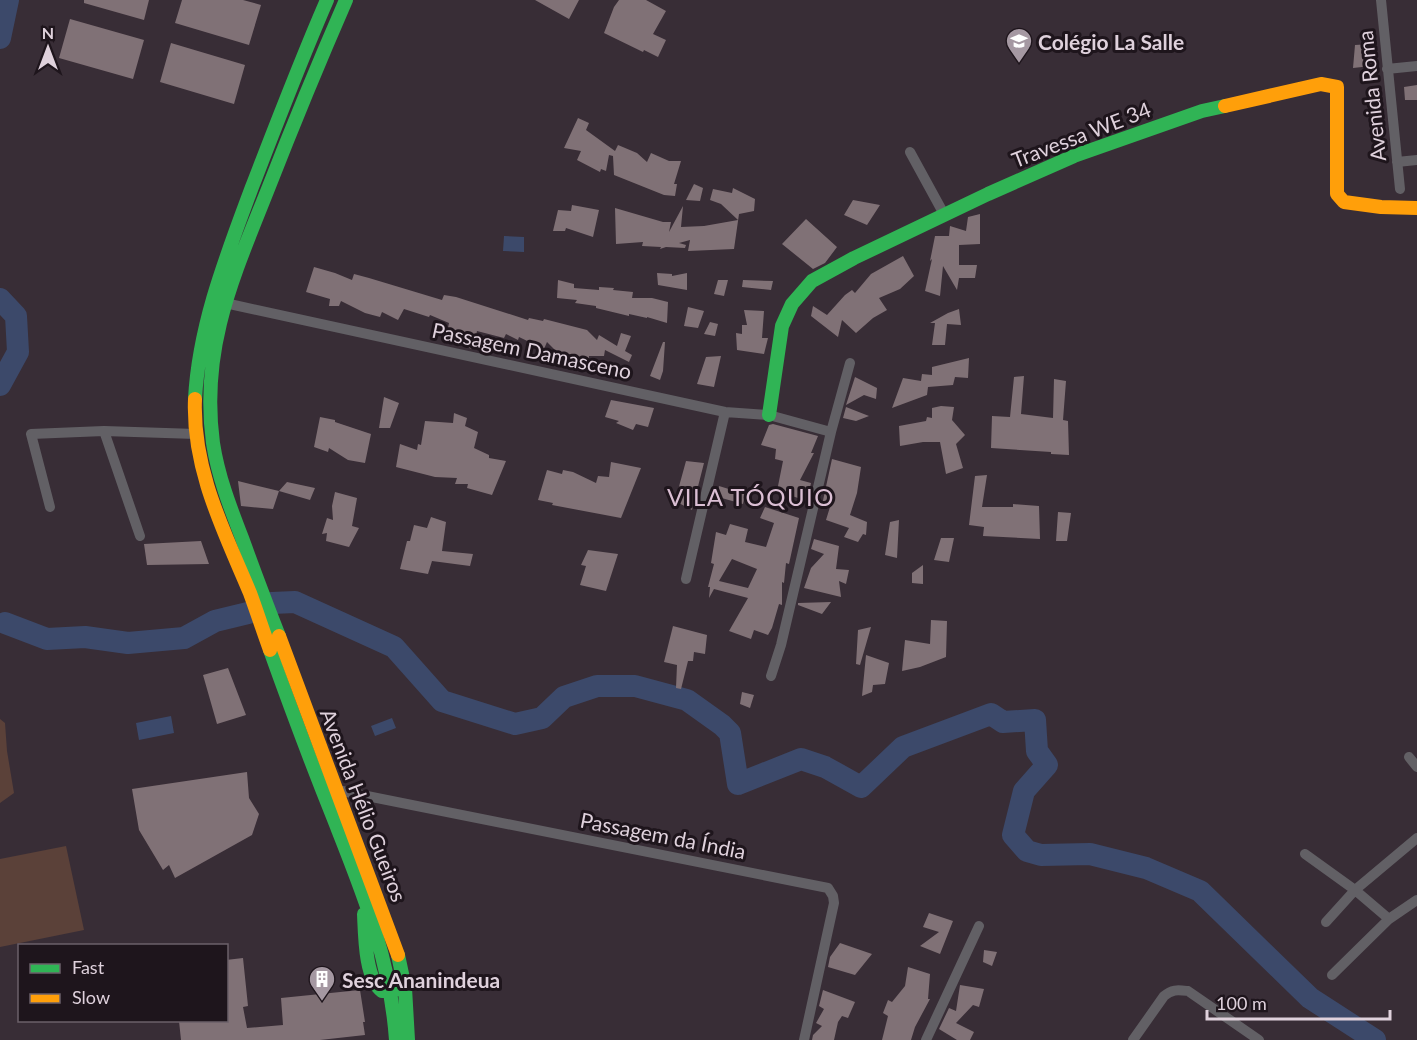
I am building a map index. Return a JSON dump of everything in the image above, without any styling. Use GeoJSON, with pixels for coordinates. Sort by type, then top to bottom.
{"type":"FeatureCollection","features":[{"type":"Feature","properties":{"kind":"main road"},"geometry":{"type":"LineString","coordinates":[[256,591],[207,485],[196,434],[196,376],[200,345],[211,299],[287,94],[327,0]]}},
{"type":"Feature","properties":{"kind":"main road"},"geometry":{"type":"LineString","coordinates":[[256,591],[214,453],[210,376],[217,328],[279,161],[346,0]]}},
{"type":"Feature","properties":{"kind":"main road","name":"Travessa WE 34"},"geometry":{"type":"LineString","coordinates":[[769,415],[782,326],[792,304],[812,281],[854,258],[988,194],[1074,156],[1192,114],[1329,84],[1337,87],[1337,194],[1344,202],[1381,207],[1417,208]]}},
{"type":"Feature","properties":{"kind":"main road","name":"Avenida Hélio Gueiros"},"geometry":{"type":"LineString","coordinates":[[256,591],[338,790],[399,958],[396,1040]]}},
{"type":"Feature","properties":{"kind":"main road","name":"Avenida Hélio Gueiros"},"geometry":{"type":"LineString","coordinates":[[267,620],[286,697],[365,899],[365,937],[371,976],[375,986],[382,991],[398,989]]}},
{"type":"Feature","properties":{"kind":"main road","name":"Avenida Hélio Gueiros"},"geometry":{"type":"LineString","coordinates":[[398,989],[408,1040]]}},
{"type":"Feature","properties":{"kind":"street","name":"Avenida Roma"},"geometry":{"type":"LineString","coordinates":[[1381,0],[1400,189]]}},
{"type":"Feature","properties":{"kind":"street"},"geometry":{"type":"LineString","coordinates":[[1387,69],[1417,66]]}},
{"type":"Feature","properties":{"kind":"street"},"geometry":{"type":"LineString","coordinates":[[910,152],[945,216]]}},
{"type":"Feature","properties":{"kind":"street"},"geometry":{"type":"LineString","coordinates":[[1397,162],[1417,160]]}},
{"type":"Feature","properties":{"kind":"street","name":"Passagem Damasceno"},"geometry":{"type":"LineString","coordinates":[[225,303],[725,412],[769,415],[831,432]]}},
{"type":"Feature","properties":{"kind":"street"},"geometry":{"type":"LineString","coordinates":[[771,676],[781,645],[831,432],[850,363]]}},
{"type":"Feature","properties":{"kind":"street"},"geometry":{"type":"LineString","coordinates":[[686,579],[725,412]]}},
{"type":"Feature","properties":{"kind":"street"},"geometry":{"type":"LineString","coordinates":[[50,507],[31,434],[104,431],[196,434]]}},
{"type":"Feature","properties":{"kind":"street"},"geometry":{"type":"LineString","coordinates":[[104,431],[140,536]]}},
{"type":"Feature","properties":{"kind":"street"},"geometry":{"type":"LineString","coordinates":[[1409,757],[1417,767]]}},
{"type":"Feature","properties":{"kind":"street","name":"Passagem da Índia"},"geometry":{"type":"LineString","coordinates":[[338,790],[828,888],[834,903],[804,1040]]}},
{"type":"Feature","properties":{"kind":"street"},"geometry":{"type":"LineString","coordinates":[[1326,922],[1355,890],[1417,838]]}},
{"type":"Feature","properties":{"kind":"street"},"geometry":{"type":"LineString","coordinates":[[1305,854],[1355,890],[1389,919]]}},
{"type":"Feature","properties":{"kind":"street"},"geometry":{"type":"LineString","coordinates":[[1332,975],[1389,919],[1417,900]]}},
{"type":"Feature","properties":{"kind":"street"},"geometry":{"type":"LineString","coordinates":[[926,1040],[979,926]]}},
{"type":"Feature","properties":{"kind":"street"},"geometry":{"type":"LineString","coordinates":[[1133,1040],[1164,996],[1177,990],[1188,991],[1245,1036],[1259,1040]]}},
{"type":"Feature","properties":{"kind":"shaded area"},"geometry":{"type":"Polygon","coordinates":[[[0,719],[5,723],[14,793],[0,803],[0,719]]]}},
{"type":"Feature","properties":{"kind":"shaded area"},"geometry":{"type":"Polygon","coordinates":[[[66,846],[84,930],[0,947],[0,859],[66,846]]]}},
{"type":"Feature","properties":{"kind":"water"},"geometry":{"type":"Polygon","coordinates":[[[504,236],[524,237],[524,252],[503,251],[504,236]]]}},
{"type":"Feature","properties":{"kind":"water"},"geometry":{"type":"Polygon","coordinates":[[[171,716],[174,733],[139,740],[136,723],[171,716]]]}},
{"type":"Feature","properties":{"kind":"water"},"geometry":{"type":"Polygon","coordinates":[[[392,718],[396,728],[375,736],[371,726],[392,718]]]}},
{"type":"Feature","properties":{"kind":"building"},"geometry":{"type":"Polygon","coordinates":[[[84,0],[149,0],[144,20],[84,3],[84,0]]]}},
{"type":"Feature","properties":{"kind":"building"},"geometry":{"type":"Polygon","coordinates":[[[182,0],[243,0],[261,5],[249,45],[175,23],[182,0]]]}},
{"type":"Feature","properties":{"kind":"building"},"geometry":{"type":"Polygon","coordinates":[[[535,0],[579,0],[569,19],[535,0]]]}},
{"type":"Feature","properties":{"kind":"building"},"geometry":{"type":"Polygon","coordinates":[[[619,0],[646,0],[666,11],[653,34],[666,40],[658,57],[604,33],[619,0]]]}},
{"type":"Feature","properties":{"kind":"building"},"geometry":{"type":"Polygon","coordinates":[[[70,19],[144,40],[133,79],[59,58],[70,19]]]}},
{"type":"Feature","properties":{"kind":"building"},"geometry":{"type":"Polygon","coordinates":[[[171,43],[245,65],[234,104],[160,82],[171,43]]]}},
{"type":"Feature","properties":{"kind":"building"},"geometry":{"type":"Polygon","coordinates":[[[1371,44],[1373,53],[1371,66],[1353,68],[1355,45],[1371,44]]]}},
{"type":"Feature","properties":{"kind":"building"},"geometry":{"type":"Polygon","coordinates":[[[1417,85],[1417,100],[1405,100],[1404,87],[1417,85]]]}},
{"type":"Feature","properties":{"kind":"building"},"geometry":{"type":"Polygon","coordinates":[[[578,118],[589,123],[586,130],[615,151],[618,145],[637,153],[647,162],[651,153],[669,161],[681,161],[674,184],[677,184],[675,196],[664,195],[614,175],[613,156],[609,155],[606,171],[601,169],[600,172],[577,160],[581,151],[564,148],[578,118]]]}},
{"type":"Feature","properties":{"kind":"building"},"geometry":{"type":"Polygon","coordinates":[[[694,184],[703,188],[700,201],[686,200],[694,184]]]}},
{"type":"Feature","properties":{"kind":"building"},"geometry":{"type":"Polygon","coordinates":[[[733,188],[755,199],[754,211],[739,214],[734,249],[688,251],[690,240],[679,243],[686,245],[685,248],[660,249],[661,247],[642,246],[643,242],[616,244],[615,208],[663,222],[671,222],[669,232],[683,206],[681,227],[704,226],[738,220],[721,204],[710,200],[713,189],[732,193],[733,188]]]}},
{"type":"Feature","properties":{"kind":"building"},"geometry":{"type":"Polygon","coordinates":[[[853,200],[880,205],[867,225],[844,215],[853,200]]]}},
{"type":"Feature","properties":{"kind":"building"},"geometry":{"type":"Polygon","coordinates":[[[572,205],[599,210],[593,237],[566,228],[565,231],[553,231],[558,210],[571,211],[572,205]]]}},
{"type":"Feature","properties":{"kind":"building"},"geometry":{"type":"Polygon","coordinates":[[[980,214],[980,244],[959,245],[959,265],[977,265],[975,278],[959,278],[957,290],[943,266],[940,296],[925,291],[935,236],[949,236],[950,226],[966,231],[968,217],[980,214]]]}},
{"type":"Feature","properties":{"kind":"building"},"geometry":{"type":"Polygon","coordinates":[[[806,219],[837,247],[825,263],[813,269],[782,244],[806,219]]]}},
{"type":"Feature","properties":{"kind":"building"},"geometry":{"type":"Polygon","coordinates":[[[903,256],[914,276],[900,289],[879,298],[887,310],[873,318],[856,333],[842,320],[838,337],[811,316],[813,306],[827,315],[845,295],[852,290],[855,293],[871,274],[903,256]]]}},
{"type":"Feature","properties":{"kind":"building"},"geometry":{"type":"Polygon","coordinates":[[[314,267],[352,280],[354,274],[442,300],[444,295],[456,297],[528,320],[529,318],[543,321],[544,319],[587,330],[597,340],[599,335],[617,346],[621,333],[631,336],[625,351],[632,355],[629,362],[605,350],[604,356],[589,356],[589,359],[556,351],[547,342],[544,349],[519,337],[518,340],[506,334],[504,338],[477,331],[473,349],[469,348],[468,334],[448,328],[449,323],[430,315],[429,317],[404,309],[398,320],[382,312],[380,317],[365,313],[341,301],[339,306],[329,306],[330,299],[306,292],[314,267]]]}},
{"type":"Feature","properties":{"kind":"building"},"geometry":{"type":"Polygon","coordinates":[[[657,273],[672,274],[672,276],[687,273],[687,290],[658,285],[657,273]]]}},
{"type":"Feature","properties":{"kind":"building"},"geometry":{"type":"Polygon","coordinates":[[[558,280],[574,284],[574,288],[599,290],[599,287],[614,288],[613,290],[633,292],[632,298],[652,298],[668,302],[667,323],[575,303],[577,300],[557,298],[558,280]]]}},
{"type":"Feature","properties":{"kind":"building"},"geometry":{"type":"Polygon","coordinates":[[[718,280],[728,280],[724,296],[714,294],[718,280]]]}},
{"type":"Feature","properties":{"kind":"building"},"geometry":{"type":"Polygon","coordinates":[[[743,280],[773,281],[771,290],[742,287],[743,280]]]}},
{"type":"Feature","properties":{"kind":"building"},"geometry":{"type":"Polygon","coordinates":[[[688,307],[704,311],[698,328],[684,326],[688,307]]]}},
{"type":"Feature","properties":{"kind":"building"},"geometry":{"type":"Polygon","coordinates":[[[959,309],[961,325],[947,324],[945,345],[932,345],[935,323],[930,323],[959,309]]]}},
{"type":"Feature","properties":{"kind":"building"},"geometry":{"type":"Polygon","coordinates":[[[744,310],[764,311],[762,338],[768,338],[764,354],[737,350],[736,333],[742,334],[742,325],[747,325],[744,310]]]}},
{"type":"Feature","properties":{"kind":"building"},"geometry":{"type":"Polygon","coordinates":[[[710,322],[718,324],[715,336],[704,334],[710,322]]]}},
{"type":"Feature","properties":{"kind":"building"},"geometry":{"type":"Polygon","coordinates":[[[663,342],[665,342],[663,371],[660,380],[650,376],[663,342]]]}},
{"type":"Feature","properties":{"kind":"building"},"geometry":{"type":"Polygon","coordinates":[[[721,356],[714,387],[697,384],[706,357],[721,356]]]}},
{"type":"Feature","properties":{"kind":"building"},"geometry":{"type":"Polygon","coordinates":[[[969,358],[968,378],[955,377],[953,385],[928,387],[927,395],[892,408],[903,378],[921,381],[922,374],[932,375],[932,367],[969,358]]]}},
{"type":"Feature","properties":{"kind":"building"},"geometry":{"type":"Polygon","coordinates":[[[1024,376],[1021,414],[1053,418],[1054,379],[1066,381],[1063,420],[1068,421],[1069,455],[991,448],[992,416],[1010,417],[1014,377],[1024,376]]]}},
{"type":"Feature","properties":{"kind":"building"},"geometry":{"type":"Polygon","coordinates":[[[855,377],[877,388],[876,399],[864,395],[846,405],[855,377]]]}},
{"type":"Feature","properties":{"kind":"building"},"geometry":{"type":"Polygon","coordinates":[[[384,397],[399,403],[390,428],[379,428],[384,397]]]}},
{"type":"Feature","properties":{"kind":"building"},"geometry":{"type":"Polygon","coordinates":[[[611,400],[654,408],[648,427],[636,424],[633,430],[616,423],[619,421],[605,417],[611,400]]]}},
{"type":"Feature","properties":{"kind":"building"},"geometry":{"type":"Polygon","coordinates":[[[846,407],[869,416],[856,421],[843,418],[846,407]]]}},
{"type":"Feature","properties":{"kind":"building"},"geometry":{"type":"Polygon","coordinates":[[[954,407],[952,420],[965,435],[956,444],[963,468],[946,474],[940,442],[900,446],[899,426],[926,421],[927,417],[932,418],[932,408],[954,407]]]}},
{"type":"Feature","properties":{"kind":"building"},"geometry":{"type":"Polygon","coordinates":[[[454,413],[467,418],[465,426],[478,432],[474,448],[489,455],[489,458],[506,461],[492,495],[467,488],[468,484],[455,484],[457,478],[435,477],[396,467],[400,444],[417,450],[418,444],[421,445],[425,421],[453,423],[454,413]]]}},
{"type":"Feature","properties":{"kind":"building"},"geometry":{"type":"Polygon","coordinates":[[[320,417],[335,420],[335,422],[371,434],[365,463],[348,460],[329,448],[328,452],[314,447],[320,417]]]}},
{"type":"Feature","properties":{"kind":"building"},"geometry":{"type":"Polygon","coordinates":[[[773,424],[818,436],[811,453],[814,453],[800,480],[811,483],[807,501],[777,491],[783,461],[775,459],[776,449],[761,445],[769,425],[773,424]]]}},
{"type":"Feature","properties":{"kind":"building"},"geometry":{"type":"Polygon","coordinates":[[[832,459],[861,467],[857,493],[850,515],[867,522],[866,535],[863,534],[858,542],[844,537],[849,528],[826,520],[830,507],[822,505],[832,459]]]}},
{"type":"Feature","properties":{"kind":"building"},"geometry":{"type":"Polygon","coordinates":[[[686,461],[704,463],[692,510],[675,501],[686,461]]]}},
{"type":"Feature","properties":{"kind":"building"},"geometry":{"type":"Polygon","coordinates":[[[611,462],[641,468],[621,518],[552,505],[553,503],[538,500],[547,470],[562,474],[563,470],[573,472],[596,483],[598,476],[609,477],[611,462]]]}},
{"type":"Feature","properties":{"kind":"building"},"geometry":{"type":"Polygon","coordinates":[[[987,475],[982,507],[1013,507],[1013,504],[1039,506],[1040,539],[983,536],[984,527],[969,525],[975,476],[987,475]]]}},
{"type":"Feature","properties":{"kind":"building"},"geometry":{"type":"Polygon","coordinates":[[[238,481],[279,491],[273,509],[241,506],[238,481]]]}},
{"type":"Feature","properties":{"kind":"building"},"geometry":{"type":"Polygon","coordinates":[[[287,482],[315,488],[310,500],[279,491],[287,482]]]}},
{"type":"Feature","properties":{"kind":"building"},"geometry":{"type":"Polygon","coordinates":[[[719,486],[745,494],[743,504],[718,497],[719,486]]]}},
{"type":"Feature","properties":{"kind":"building"},"geometry":{"type":"Polygon","coordinates":[[[335,492],[357,498],[352,526],[359,528],[349,547],[326,541],[327,533],[322,534],[327,518],[333,520],[332,506],[335,492]]]}},
{"type":"Feature","properties":{"kind":"building"},"geometry":{"type":"Polygon","coordinates":[[[765,507],[799,518],[789,564],[786,563],[784,583],[782,582],[782,605],[779,604],[768,635],[754,630],[751,639],[729,631],[748,598],[714,589],[709,598],[710,587],[708,587],[714,564],[711,563],[716,532],[726,535],[730,524],[748,529],[745,542],[766,547],[774,523],[760,518],[765,507]],[[732,559],[719,581],[748,588],[757,569],[732,559]]]}},
{"type":"Feature","properties":{"kind":"building"},"geometry":{"type":"Polygon","coordinates":[[[1058,512],[1071,513],[1067,541],[1056,541],[1058,512]]]}},
{"type":"Feature","properties":{"kind":"building"},"geometry":{"type":"Polygon","coordinates":[[[431,517],[446,522],[442,551],[473,554],[470,566],[432,561],[428,574],[400,569],[407,541],[410,541],[414,525],[427,528],[431,517]]]}},
{"type":"Feature","properties":{"kind":"building"},"geometry":{"type":"Polygon","coordinates":[[[899,520],[897,558],[885,555],[890,522],[899,520]]]}},
{"type":"Feature","properties":{"kind":"building"},"geometry":{"type":"Polygon","coordinates":[[[941,538],[954,538],[949,562],[934,560],[941,538]]]}},
{"type":"Feature","properties":{"kind":"building"},"geometry":{"type":"Polygon","coordinates":[[[814,539],[839,546],[836,569],[849,570],[846,584],[839,581],[841,597],[804,588],[811,568],[824,554],[811,549],[814,539]]]}},
{"type":"Feature","properties":{"kind":"building"},"geometry":{"type":"Polygon","coordinates":[[[201,541],[209,564],[147,565],[144,544],[201,541]]]}},
{"type":"Feature","properties":{"kind":"building"},"geometry":{"type":"Polygon","coordinates":[[[588,550],[618,554],[606,591],[580,585],[586,566],[581,565],[588,550]]]}},
{"type":"Feature","properties":{"kind":"building"},"geometry":{"type":"Polygon","coordinates":[[[923,565],[923,584],[912,583],[912,573],[923,565]]]}},
{"type":"Feature","properties":{"kind":"building"},"geometry":{"type":"Polygon","coordinates":[[[831,602],[822,614],[798,605],[798,603],[831,602]]]}},
{"type":"Feature","properties":{"kind":"building"},"geometry":{"type":"Polygon","coordinates":[[[931,620],[947,621],[946,657],[902,671],[905,640],[930,644],[931,620]]]}},
{"type":"Feature","properties":{"kind":"building"},"geometry":{"type":"Polygon","coordinates":[[[673,626],[707,635],[705,654],[694,652],[693,661],[688,661],[681,689],[676,688],[677,665],[664,662],[673,626]]]}},
{"type":"Feature","properties":{"kind":"building"},"geometry":{"type":"Polygon","coordinates":[[[871,627],[860,665],[856,664],[858,630],[871,627]]]}},
{"type":"Feature","properties":{"kind":"building"},"geometry":{"type":"Polygon","coordinates":[[[866,655],[889,663],[885,684],[873,685],[872,692],[862,696],[866,655]]]}},
{"type":"Feature","properties":{"kind":"building"},"geometry":{"type":"Polygon","coordinates":[[[228,668],[246,715],[217,724],[203,675],[228,668]]]}},
{"type":"Feature","properties":{"kind":"building"},"geometry":{"type":"Polygon","coordinates":[[[742,692],[754,695],[750,708],[740,704],[742,692]]]}},
{"type":"Feature","properties":{"kind":"building"},"geometry":{"type":"Polygon","coordinates":[[[247,772],[249,798],[259,814],[252,835],[175,878],[169,865],[163,870],[139,830],[132,789],[247,772]]]}},
{"type":"Feature","properties":{"kind":"building"},"geometry":{"type":"Polygon","coordinates":[[[929,913],[953,921],[940,954],[920,946],[939,932],[923,927],[929,913]]]}},
{"type":"Feature","properties":{"kind":"building"},"geometry":{"type":"Polygon","coordinates":[[[840,943],[872,954],[855,975],[828,967],[830,957],[840,943]]]}},
{"type":"Feature","properties":{"kind":"building"},"geometry":{"type":"Polygon","coordinates":[[[984,950],[997,952],[992,966],[983,962],[984,950]]]}},
{"type":"Feature","properties":{"kind":"building","name":"Sesc Ananindeua"},"geometry":{"type":"Polygon","coordinates":[[[243,958],[248,1006],[243,1007],[247,1028],[283,1025],[281,998],[360,990],[365,1035],[320,1040],[181,1040],[179,1022],[228,1022],[228,960],[243,958]]]}},
{"type":"Feature","properties":{"kind":"building"},"geometry":{"type":"Polygon","coordinates":[[[908,967],[930,974],[928,999],[930,999],[915,1027],[911,1040],[882,1040],[888,1016],[883,1013],[888,1000],[892,1002],[905,986],[908,967]]]}},
{"type":"Feature","properties":{"kind":"building"},"geometry":{"type":"Polygon","coordinates":[[[960,985],[984,989],[979,1007],[973,1005],[956,1023],[974,1032],[970,1040],[957,1040],[939,1029],[949,1008],[956,1011],[960,985]]]}},
{"type":"Feature","properties":{"kind":"building"},"geometry":{"type":"Polygon","coordinates":[[[823,990],[855,1002],[848,1018],[842,1016],[838,1022],[834,1040],[812,1040],[813,1035],[822,1026],[816,1023],[824,1009],[819,1006],[823,990]]]}},
{"type":"Feature","properties":{"kind":"waterway"},"geometry":{"type":"LineString","coordinates":[[0,38],[8,0]]}},
{"type":"Feature","properties":{"kind":"waterway"},"geometry":{"type":"LineString","coordinates":[[0,299],[16,316],[18,352],[0,385]]}},
{"type":"Feature","properties":{"kind":"waterway"},"geometry":{"type":"LineString","coordinates":[[5,623],[47,639],[85,637],[128,643],[184,638],[215,621],[248,613],[272,603],[295,602],[394,647],[442,701],[515,724],[542,718],[564,697],[597,686],[635,686],[687,700],[730,733],[738,784],[801,759],[825,767],[861,787],[903,747],[991,714],[1003,722],[1035,720],[1037,751],[1047,765],[1024,791],[1013,835],[1027,851],[1041,855],[1090,854],[1146,868],[1200,891],[1310,998],[1375,1040]]}},
{"type":"Feature","properties":{"kind":"traffic: fast"},"geometry":{"type":"LineString","coordinates":[[195,399],[202,344],[215,292],[252,187],[327,0]]}},
{"type":"Feature","properties":{"kind":"traffic: fast"},"geometry":{"type":"LineString","coordinates":[[279,636],[229,503],[218,467],[210,408],[211,375],[223,312],[243,251],[346,0]]}},
{"type":"Feature","properties":{"kind":"traffic: fast"},"geometry":{"type":"LineString","coordinates":[[769,415],[782,326],[792,304],[812,281],[854,258],[988,194],[1074,156],[1202,111],[1225,106]]}},
{"type":"Feature","properties":{"kind":"traffic: fast"},"geometry":{"type":"LineString","coordinates":[[270,650],[374,926],[388,981],[396,1040]]}},
{"type":"Feature","properties":{"kind":"traffic: fast"},"geometry":{"type":"LineString","coordinates":[[364,914],[367,956],[372,977],[382,991],[399,989]]}},
{"type":"Feature","properties":{"kind":"traffic: fast"},"geometry":{"type":"LineString","coordinates":[[398,955],[405,988],[408,1040]]}},
{"type":"Feature","properties":{"kind":"traffic: slow"},"geometry":{"type":"LineString","coordinates":[[1225,106],[1321,84],[1337,87],[1337,194],[1344,202],[1381,207],[1417,208]]}},
{"type":"Feature","properties":{"kind":"traffic: slow"},"geometry":{"type":"LineString","coordinates":[[195,399],[195,425],[204,475],[220,523],[250,593],[270,650]]}},
{"type":"Feature","properties":{"kind":"traffic: slow"},"geometry":{"type":"LineString","coordinates":[[279,636],[398,955]]}},
{"type":"Feature","properties":{"kind":"place","name":"Colégio La Salle"},"geometry":{"type":"Point","coordinates":[1019,64]}},
{"type":"Feature","properties":{"kind":"place","name":"Sesc Ananindeua"},"geometry":{"type":"Point","coordinates":[322,1002]}},
{"type":"Feature","properties":{"kind":"district","name":"VILA TÓQUIO"},"geometry":{"type":"Point","coordinates":[751,496]}}]}
